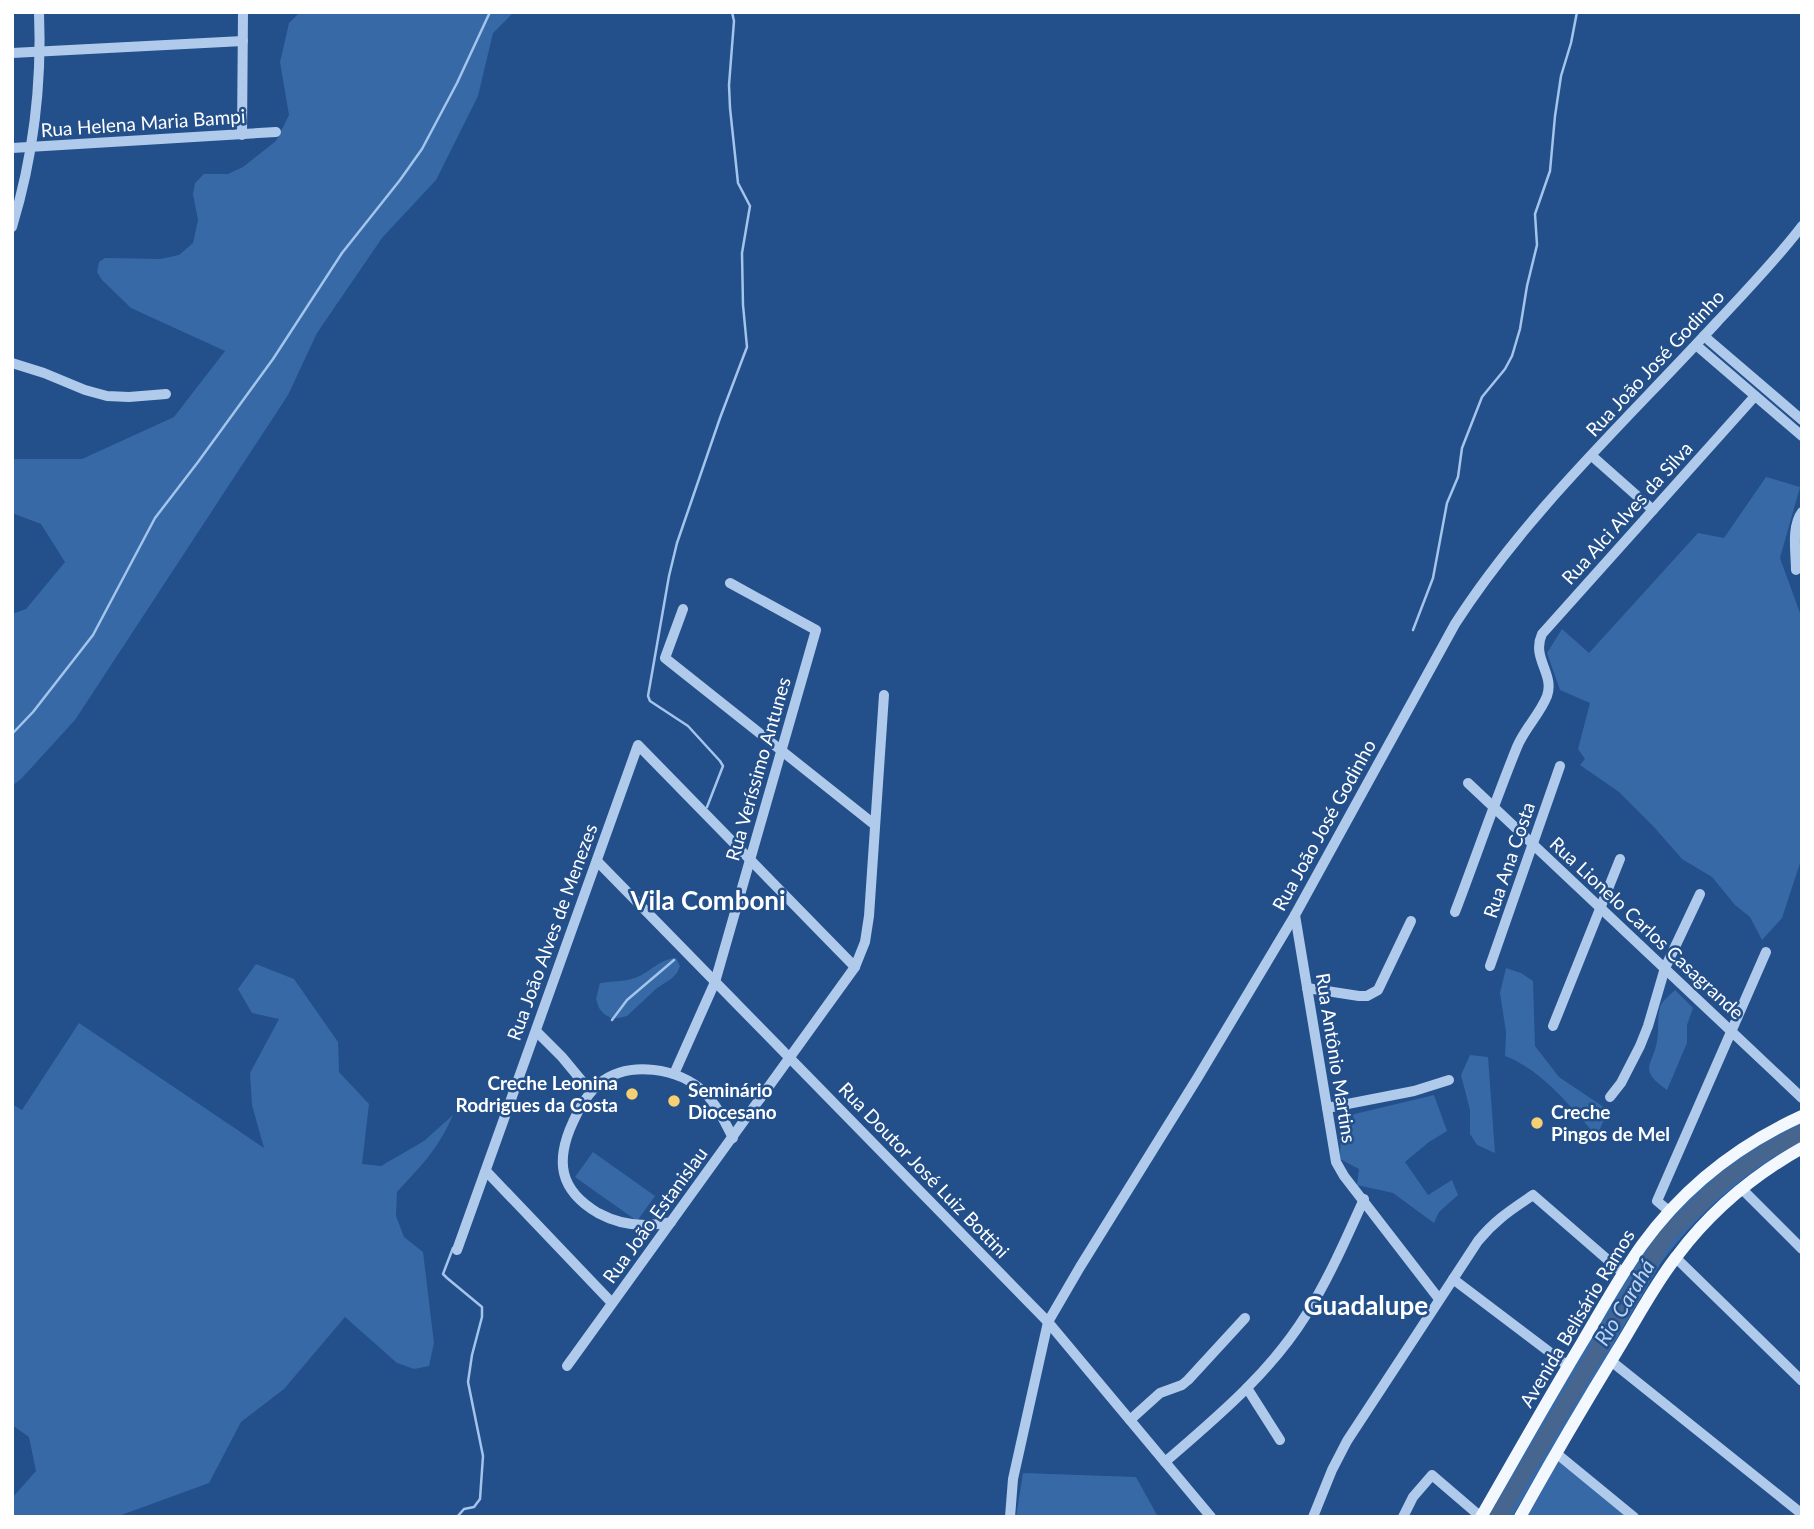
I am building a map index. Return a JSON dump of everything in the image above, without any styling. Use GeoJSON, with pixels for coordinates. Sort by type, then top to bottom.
{"type":"FeatureCollection","features":[{"type":"Feature","properties":{"kind":"main road","name":"Avenida Belisário Ramos"},"geometry":{"type":"LineString","coordinates":[[1481,1517],[1640,1248],[1670,1212],[1719,1164],[1744,1147],[1802,1116]]}},
{"type":"Feature","properties":{"kind":"main road"},"geometry":{"type":"LineString","coordinates":[[1520,1517],[1675,1257],[1706,1222],[1742,1189],[1780,1161],[1802,1149]]}},
{"type":"Feature","properties":{"kind":"street"},"geometry":{"type":"LineString","coordinates":[[12,227],[30,148],[36,106],[40,52],[38,12]]}},
{"type":"Feature","properties":{"kind":"street"},"geometry":{"type":"LineString","coordinates":[[242,135],[243,12]]}},
{"type":"Feature","properties":{"kind":"street"},"geometry":{"type":"LineString","coordinates":[[12,53],[243,41]]}},
{"type":"Feature","properties":{"kind":"street","name":"Rua Helena Maria Bampi"},"geometry":{"type":"LineString","coordinates":[[12,148],[276,132]]}},
{"type":"Feature","properties":{"kind":"street","name":"Rua João José Godinho"},"geometry":{"type":"LineString","coordinates":[[1010,1517],[1013,1479],[1048,1322],[1295,915],[1468,604],[1516,539],[1802,226]]}},
{"type":"Feature","properties":{"kind":"street"},"geometry":{"type":"LineString","coordinates":[[1704,336],[1802,420]]}},
{"type":"Feature","properties":{"kind":"street"},"geometry":{"type":"LineString","coordinates":[[1696,345],[1802,436]]}},
{"type":"Feature","properties":{"kind":"street"},"geometry":{"type":"LineString","coordinates":[[12,363],[107,396],[166,394]]}},
{"type":"Feature","properties":{"kind":"street","name":"Rua Alci Alves da Silva"},"geometry":{"type":"LineString","coordinates":[[1494,808],[1521,739],[1548,693],[1549,685],[1540,659],[1538,642],[1542,634],[1755,396]]}},
{"type":"Feature","properties":{"kind":"street"},"geometry":{"type":"LineString","coordinates":[[1592,456],[1653,510]]}},
{"type":"Feature","properties":{"kind":"street"},"geometry":{"type":"LineString","coordinates":[[1796,570],[1796,527],[1802,512]]}},
{"type":"Feature","properties":{"kind":"street","name":"Rua Veríssimo Antunes"},"geometry":{"type":"LineString","coordinates":[[674,1074],[715,982],[817,630],[730,583]]}},
{"type":"Feature","properties":{"kind":"street"},"geometry":{"type":"LineString","coordinates":[[683,608],[666,658],[875,825]]}},
{"type":"Feature","properties":{"kind":"street","name":"Rua João Estanislau"},"geometry":{"type":"LineString","coordinates":[[566,1366],[855,967],[867,929],[884,695]]}},
{"type":"Feature","properties":{"kind":"street","name":"Rua João Alves de Menezes"},"geometry":{"type":"LineString","coordinates":[[457,1251],[638,745],[750,860]]}},
{"type":"Feature","properties":{"kind":"street","name":"Rua Ana Costa"},"geometry":{"type":"LineString","coordinates":[[1490,966],[1560,766]]}},
{"type":"Feature","properties":{"kind":"street","name":"Rua Lionelo Carlos Casagrande"},"geometry":{"type":"LineString","coordinates":[[1468,783],[1802,1098]]}},
{"type":"Feature","properties":{"kind":"street"},"geometry":{"type":"LineString","coordinates":[[1455,912],[1494,808]]}},
{"type":"Feature","properties":{"kind":"street"},"geometry":{"type":"LineString","coordinates":[[1553,1026],[1620,859]]}},
{"type":"Feature","properties":{"kind":"street"},"geometry":{"type":"LineString","coordinates":[[750,860],[855,967]]}},
{"type":"Feature","properties":{"kind":"street","name":"Rua Doutor José Luiz Bottini"},"geometry":{"type":"LineString","coordinates":[[597,861],[1048,1322],[1212,1517]]}},
{"type":"Feature","properties":{"kind":"street"},"geometry":{"type":"LineString","coordinates":[[1610,1097],[1621,1083],[1640,1046],[1665,968],[1700,894]]}},
{"type":"Feature","properties":{"kind":"street","name":"Rua Antônio Martins"},"geometry":{"type":"LineString","coordinates":[[1295,915],[1336,1162],[1439,1299]]}},
{"type":"Feature","properties":{"kind":"street"},"geometry":{"type":"LineString","coordinates":[[1307,988],[1359,996],[1367,996],[1378,990],[1411,921]]}},
{"type":"Feature","properties":{"kind":"street"},"geometry":{"type":"LineString","coordinates":[[1670,1212],[1657,1201],[1766,953]]}},
{"type":"Feature","properties":{"kind":"street"},"geometry":{"type":"LineString","coordinates":[[536,1031],[562,1057],[590,1092]]}},
{"type":"Feature","properties":{"kind":"street"},"geometry":{"type":"LineString","coordinates":[[671,1223],[645,1226],[620,1222],[590,1208],[576,1197],[569,1187],[562,1166],[562,1152],[573,1121],[590,1092],[612,1075],[623,1072],[648,1070],[674,1074],[690,1081],[705,1093],[733,1138]]}},
{"type":"Feature","properties":{"kind":"street"},"geometry":{"type":"LineString","coordinates":[[1326,1108],[1414,1091],[1450,1080]]}},
{"type":"Feature","properties":{"kind":"street"},"geometry":{"type":"LineString","coordinates":[[486,1171],[612,1303]]}},
{"type":"Feature","properties":{"kind":"street"},"geometry":{"type":"LineString","coordinates":[[1742,1189],[1802,1249]]}},
{"type":"Feature","properties":{"kind":"street"},"geometry":{"type":"LineString","coordinates":[[1313,1517],[1340,1454],[1439,1299],[1494,1222],[1533,1195],[1623,1273]]}},
{"type":"Feature","properties":{"kind":"street"},"geometry":{"type":"LineString","coordinates":[[1165,1462],[1230,1405],[1284,1347],[1305,1317],[1335,1262],[1363,1199]]}},
{"type":"Feature","properties":{"kind":"street"},"geometry":{"type":"LineString","coordinates":[[1675,1257],[1802,1381]]}},
{"type":"Feature","properties":{"kind":"street"},"geometry":{"type":"LineString","coordinates":[[1453,1279],[1568,1366]]}},
{"type":"Feature","properties":{"kind":"street"},"geometry":{"type":"LineString","coordinates":[[1130,1420],[1160,1394],[1188,1380],[1245,1318]]}},
{"type":"Feature","properties":{"kind":"street"},"geometry":{"type":"LineString","coordinates":[[1611,1361],[1802,1514]]}},
{"type":"Feature","properties":{"kind":"street"},"geometry":{"type":"LineString","coordinates":[[1247,1388],[1280,1440]]}},
{"type":"Feature","properties":{"kind":"street"},"geometry":{"type":"LineString","coordinates":[[1556,1453],[1634,1517]]}},
{"type":"Feature","properties":{"kind":"street"},"geometry":{"type":"LineString","coordinates":[[1403,1517],[1413,1497],[1432,1475],[1481,1517]]}},
{"type":"Feature","properties":{"kind":"shaded area"},"geometry":{"type":"Polygon","coordinates":[[[300,12],[514,12],[493,33],[478,96],[436,180],[382,238],[317,333],[288,395],[75,720],[12,786],[12,614],[26,609],[65,562],[41,524],[12,513],[12,459],[82,459],[174,417],[225,351],[131,308],[102,280],[97,272],[99,262],[105,258],[160,259],[179,255],[193,243],[198,220],[193,194],[195,183],[204,174],[228,174],[243,167],[276,141],[289,115],[280,62],[289,23],[300,12]]]}},
{"type":"Feature","properties":{"kind":"shaded area"},"geometry":{"type":"Polygon","coordinates":[[[1766,477],[1800,487],[1780,558],[1802,614],[1802,857],[1782,918],[1762,940],[1750,917],[1735,905],[1712,877],[1682,859],[1619,792],[1580,765],[1585,759],[1578,749],[1590,703],[1560,690],[1547,653],[1562,629],[1589,653],[1698,533],[1724,538],[1766,477]]]}},
{"type":"Feature","properties":{"kind":"shaded area"},"geometry":{"type":"Polygon","coordinates":[[[676,958],[680,966],[677,973],[627,1016],[611,1018],[599,1008],[596,999],[600,983],[635,978],[665,961],[676,958]]]}},
{"type":"Feature","properties":{"kind":"shaded area"},"geometry":{"type":"Polygon","coordinates":[[[256,964],[294,979],[338,1042],[339,1072],[369,1104],[362,1164],[381,1166],[424,1141],[453,1115],[422,1165],[397,1192],[396,1216],[404,1237],[423,1252],[434,1343],[429,1366],[414,1369],[397,1363],[345,1317],[284,1389],[241,1422],[209,1483],[116,1517],[12,1517],[12,1498],[36,1471],[29,1437],[12,1425],[12,1104],[22,1110],[79,1023],[264,1148],[252,1105],[250,1073],[279,1019],[252,1013],[238,989],[256,964]]]}},
{"type":"Feature","properties":{"kind":"shaded area"},"geometry":{"type":"Polygon","coordinates":[[[1506,968],[1533,981],[1535,1046],[1559,1077],[1608,1110],[1597,1136],[1544,1080],[1505,1056],[1506,1032],[1500,993],[1506,968]]]}},
{"type":"Feature","properties":{"kind":"shaded area"},"geometry":{"type":"Polygon","coordinates":[[[1675,990],[1693,1008],[1687,1025],[1687,1043],[1667,1090],[1652,1077],[1649,1067],[1657,1041],[1660,1007],[1675,990]]]}},
{"type":"Feature","properties":{"kind":"shaded area"},"geometry":{"type":"Polygon","coordinates":[[[1470,1055],[1488,1057],[1495,1153],[1477,1145],[1470,1134],[1470,1110],[1461,1075],[1470,1055]]]}},
{"type":"Feature","properties":{"kind":"shaded area"},"geometry":{"type":"Polygon","coordinates":[[[1434,1095],[1447,1131],[1405,1162],[1428,1195],[1452,1180],[1458,1195],[1439,1212],[1434,1223],[1393,1193],[1357,1185],[1359,1169],[1340,1159],[1341,1131],[1338,1118],[1434,1095]]]}},
{"type":"Feature","properties":{"kind":"shaded area"},"geometry":{"type":"Polygon","coordinates":[[[1802,1121],[1802,1141],[1761,1166],[1724,1194],[1676,1244],[1661,1263],[1512,1517],[1486,1517],[1631,1270],[1655,1238],[1694,1194],[1724,1168],[1802,1121]]]}},
{"type":"Feature","properties":{"kind":"shaded area"},"geometry":{"type":"Polygon","coordinates":[[[593,1152],[655,1196],[637,1221],[575,1177],[593,1152]]]}},
{"type":"Feature","properties":{"kind":"shaded area"},"geometry":{"type":"Polygon","coordinates":[[[1556,1453],[1627,1511],[1623,1517],[1531,1517],[1523,1511],[1556,1453]]]}},
{"type":"Feature","properties":{"kind":"shaded area"},"geometry":{"type":"Polygon","coordinates":[[[1023,1473],[1136,1477],[1158,1517],[1016,1517],[1023,1473]]]}},
{"type":"Feature","properties":{"kind":"waterway"},"geometry":{"type":"LineString","coordinates":[[12,734],[33,712],[93,635],[155,518],[273,359],[342,253],[422,149],[490,12]]}},
{"type":"Feature","properties":{"kind":"waterway"},"geometry":{"type":"LineString","coordinates":[[707,807],[723,766],[688,726],[650,701],[648,696],[677,543],[747,347],[742,253],[750,206],[738,183],[730,108],[734,21],[732,12]]}},
{"type":"Feature","properties":{"kind":"waterway"},"geometry":{"type":"LineString","coordinates":[[1413,630],[1433,578],[1447,503],[1458,477],[1462,448],[1482,397],[1512,356],[1520,329],[1537,245],[1535,214],[1550,171],[1561,76],[1577,12]]}},
{"type":"Feature","properties":{"kind":"waterway"},"geometry":{"type":"LineString","coordinates":[[612,1020],[627,1000],[674,960]]}},
{"type":"Feature","properties":{"kind":"waterway","name":"Rio Carahá"},"geometry":{"type":"LineString","coordinates":[[1498,1517],[1665,1237],[1726,1179],[1767,1151],[1802,1133]]}},
{"type":"Feature","properties":{"kind":"waterway"},"geometry":{"type":"LineString","coordinates":[[453,1248],[443,1274],[482,1307],[468,1382],[483,1456],[480,1499],[474,1507],[464,1509],[457,1517]]}},
{"type":"Feature","properties":{"kind":"place","name":"Creche Leonina Rodrigues da Costa"},"geometry":{"type":"Point","coordinates":[632,1094]}},
{"type":"Feature","properties":{"kind":"place","name":"Seminário Diocesano"},"geometry":{"type":"Point","coordinates":[674,1101]}},
{"type":"Feature","properties":{"kind":"place","name":"Creche Pingos de Mel"},"geometry":{"type":"Point","coordinates":[1537,1123]}},
{"type":"Feature","properties":{"kind":"district","name":"Vila Comboni"},"geometry":{"type":"Point","coordinates":[708,901]}},
{"type":"Feature","properties":{"kind":"district","name":"Guadalupe"},"geometry":{"type":"Point","coordinates":[1366,1306]}}]}
